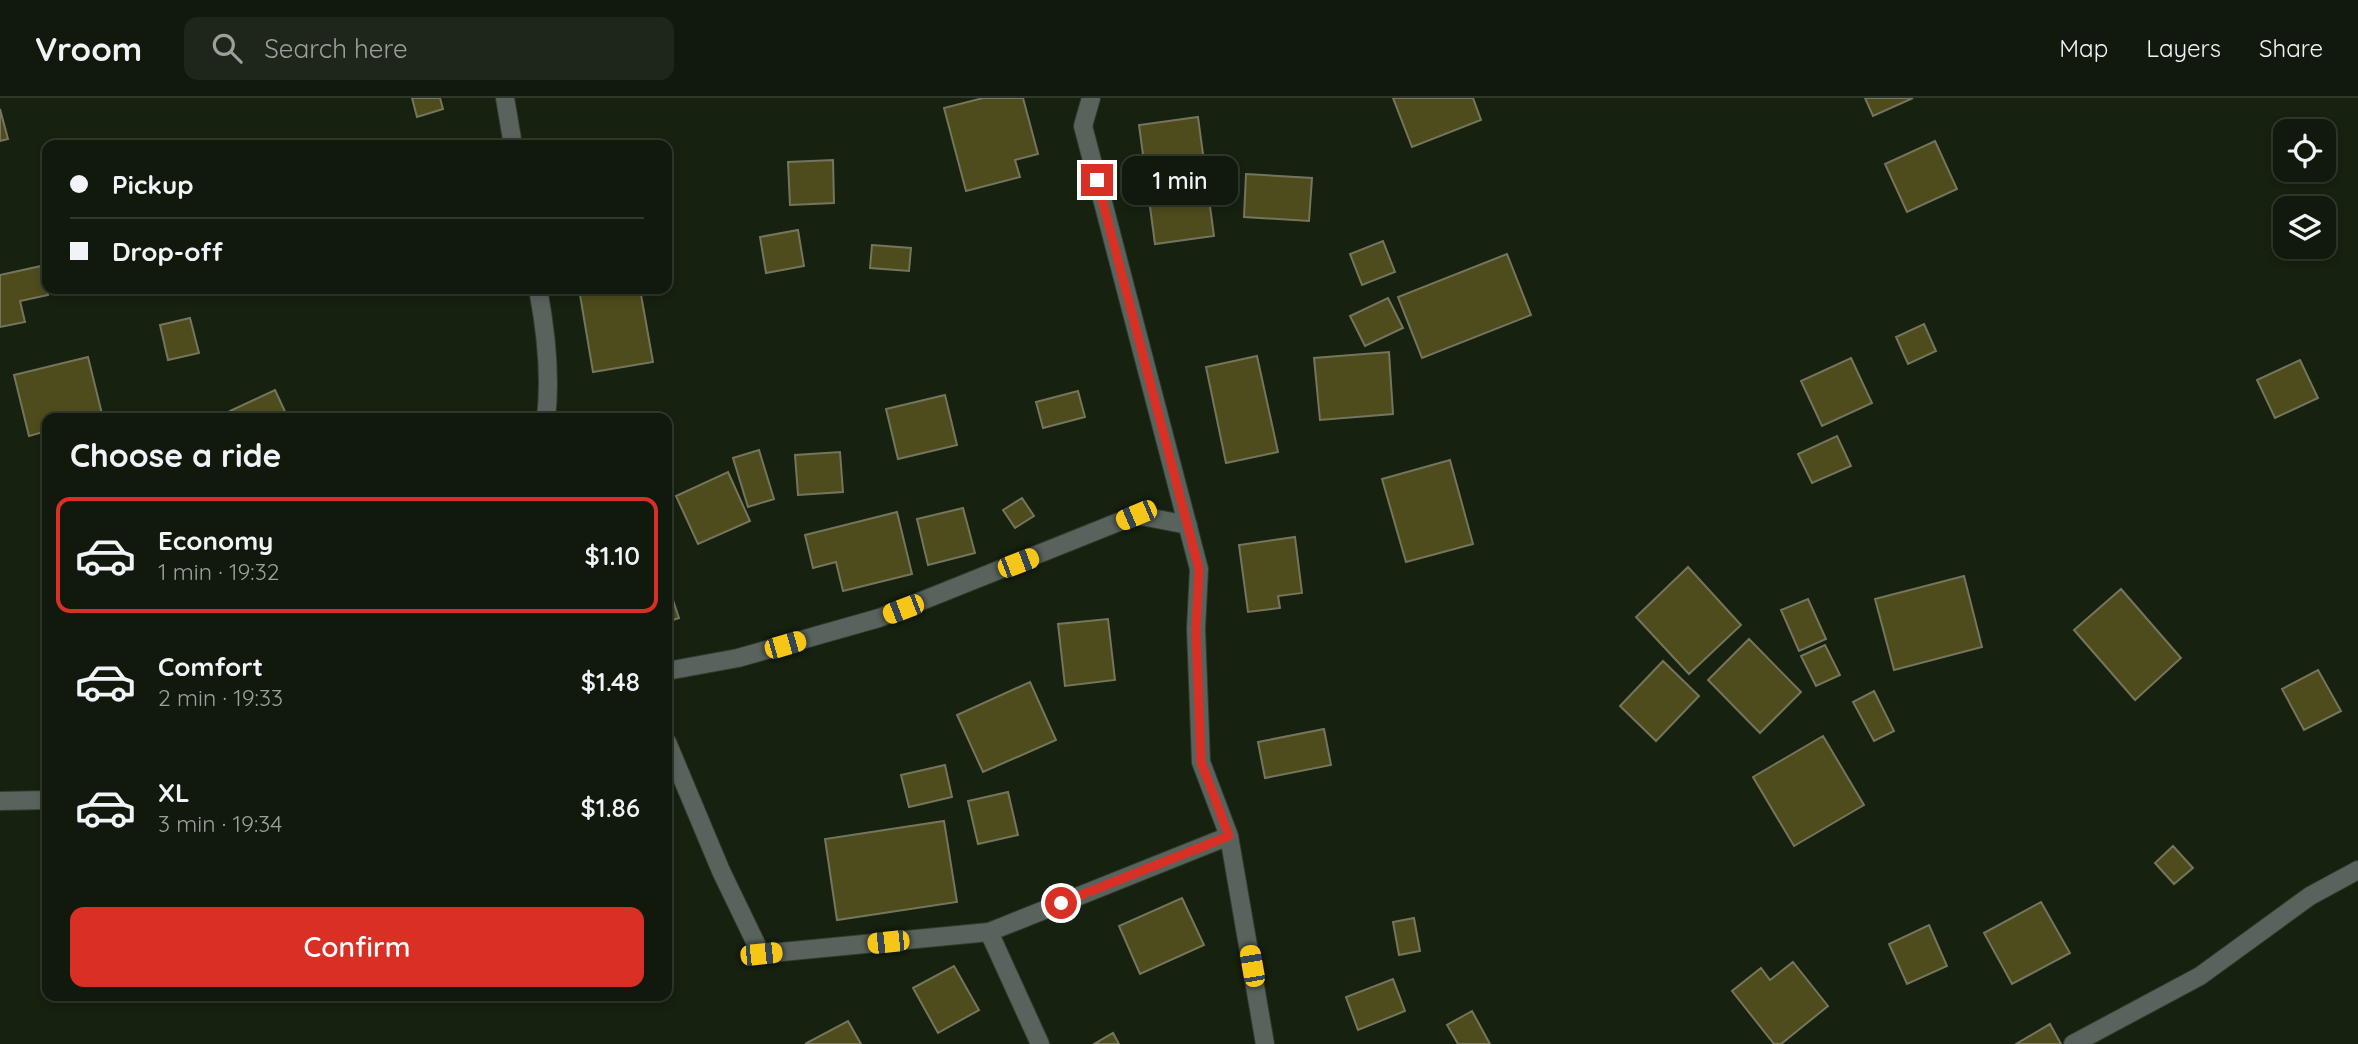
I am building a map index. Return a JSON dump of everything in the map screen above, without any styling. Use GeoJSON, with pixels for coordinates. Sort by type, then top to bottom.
{"type":"FeatureCollection","features":[{"type":"Feature","properties":{"kind":"street"},"geometry":{"type":"LineString","coordinates":[[505,98],[512,140]]}},
{"type":"Feature","properties":{"kind":"street"},"geometry":{"type":"LineString","coordinates":[[1091,98],[1083,126],[1199,569],[1196,629],[1201,762],[1229,836],[1265,1044]]}},
{"type":"Feature","properties":{"kind":"street"},"geometry":{"type":"LineString","coordinates":[[539,294],[543,316],[546,413]]}},
{"type":"Feature","properties":{"kind":"street"},"geometry":{"type":"LineString","coordinates":[[672,670],[738,658],[879,618],[1136,515],[1188,525]]}},
{"type":"Feature","properties":{"kind":"street"},"geometry":{"type":"LineString","coordinates":[[672,754],[721,871],[761,954],[989,932],[1229,836]]}},
{"type":"Feature","properties":{"kind":"street"},"geometry":{"type":"LineString","coordinates":[[0,801],[42,800]]}},
{"type":"Feature","properties":{"kind":"street"},"geometry":{"type":"LineString","coordinates":[[2073,1044],[2200,976],[2310,895],[2358,870]]}},
{"type":"Feature","properties":{"kind":"street"},"geometry":{"type":"LineString","coordinates":[[989,932],[1040,1044]]}},
{"type":"Feature","properties":{"kind":"building"},"geometry":{"type":"Polygon","coordinates":[[[412,98],[440,98],[443,109],[417,117],[412,98]]]}},
{"type":"Feature","properties":{"kind":"building"},"geometry":{"type":"Polygon","coordinates":[[[983,98],[1023,98],[1038,154],[1015,160],[1020,177],[966,191],[944,108],[983,98]]]}},
{"type":"Feature","properties":{"kind":"building"},"geometry":{"type":"Polygon","coordinates":[[[1393,98],[1473,98],[1481,120],[1412,147],[1393,98]]]}},
{"type":"Feature","properties":{"kind":"building"},"geometry":{"type":"Polygon","coordinates":[[[1865,98],[1913,98],[1873,116],[1865,98]]]}},
{"type":"Feature","properties":{"kind":"building"},"geometry":{"type":"Polygon","coordinates":[[[0,109],[8,139],[0,141],[0,109]]]}},
{"type":"Feature","properties":{"kind":"building"},"geometry":{"type":"Polygon","coordinates":[[[1198,117],[1214,236],[1155,244],[1139,125],[1198,117]]]}},
{"type":"Feature","properties":{"kind":"building"},"geometry":{"type":"Polygon","coordinates":[[[1935,141],[1957,189],[1907,212],[1885,164],[1935,141]]]}},
{"type":"Feature","properties":{"kind":"building"},"geometry":{"type":"Polygon","coordinates":[[[833,160],[834,203],[790,205],[788,162],[833,160]]]}},
{"type":"Feature","properties":{"kind":"building"},"geometry":{"type":"Polygon","coordinates":[[[1246,174],[1312,178],[1309,221],[1244,217],[1246,174]]]}},
{"type":"Feature","properties":{"kind":"building"},"geometry":{"type":"Polygon","coordinates":[[[798,230],[804,266],[766,273],[760,237],[798,230]]]}},
{"type":"Feature","properties":{"kind":"building"},"geometry":{"type":"Polygon","coordinates":[[[1383,241],[1395,272],[1362,285],[1350,254],[1383,241]]]}},
{"type":"Feature","properties":{"kind":"building"},"geometry":{"type":"Polygon","coordinates":[[[872,245],[911,248],[909,271],[870,268],[872,245]]]}},
{"type":"Feature","properties":{"kind":"building"},"geometry":{"type":"Polygon","coordinates":[[[1507,254],[1531,315],[1422,358],[1398,297],[1507,254]]]}},
{"type":"Feature","properties":{"kind":"building"},"geometry":{"type":"Polygon","coordinates":[[[41,266],[42,294],[48,295],[20,301],[25,322],[0,327],[0,275],[41,266]]]}},
{"type":"Feature","properties":{"kind":"building"},"geometry":{"type":"Polygon","coordinates":[[[580,294],[641,294],[653,362],[593,372],[580,294]]]}},
{"type":"Feature","properties":{"kind":"building"},"geometry":{"type":"Polygon","coordinates":[[[1388,298],[1403,328],[1365,346],[1350,316],[1388,298]]]}},
{"type":"Feature","properties":{"kind":"building"},"geometry":{"type":"Polygon","coordinates":[[[190,318],[199,353],[168,360],[160,325],[190,318]]]}},
{"type":"Feature","properties":{"kind":"building"},"geometry":{"type":"Polygon","coordinates":[[[1924,324],[1936,351],[1908,364],[1896,337],[1924,324]]]}},
{"type":"Feature","properties":{"kind":"building"},"geometry":{"type":"Polygon","coordinates":[[[1389,352],[1393,414],[1320,420],[1314,358],[1389,352]]]}},
{"type":"Feature","properties":{"kind":"building"},"geometry":{"type":"Polygon","coordinates":[[[1257,356],[1278,452],[1226,463],[1206,367],[1257,356]]]}},
{"type":"Feature","properties":{"kind":"building"},"geometry":{"type":"Polygon","coordinates":[[[88,357],[102,413],[42,413],[42,432],[29,436],[14,375],[88,357]]]}},
{"type":"Feature","properties":{"kind":"building"},"geometry":{"type":"Polygon","coordinates":[[[1851,358],[1872,403],[1822,426],[1801,381],[1851,358]]]}},
{"type":"Feature","properties":{"kind":"building"},"geometry":{"type":"Polygon","coordinates":[[[2300,360],[2318,398],[2275,418],[2257,380],[2300,360]]]}},
{"type":"Feature","properties":{"kind":"building"},"geometry":{"type":"Polygon","coordinates":[[[275,390],[286,413],[231,413],[230,411],[275,390]]]}},
{"type":"Feature","properties":{"kind":"building"},"geometry":{"type":"Polygon","coordinates":[[[1078,391],[1085,417],[1043,428],[1036,402],[1078,391]]]}},
{"type":"Feature","properties":{"kind":"building"},"geometry":{"type":"Polygon","coordinates":[[[945,395],[957,445],[898,459],[886,409],[945,395]]]}},
{"type":"Feature","properties":{"kind":"building"},"geometry":{"type":"Polygon","coordinates":[[[1837,436],[1851,466],[1812,483],[1798,454],[1837,436]]]}},
{"type":"Feature","properties":{"kind":"building"},"geometry":{"type":"Polygon","coordinates":[[[759,450],[774,499],[748,507],[733,458],[759,450]]]}},
{"type":"Feature","properties":{"kind":"building"},"geometry":{"type":"Polygon","coordinates":[[[840,452],[843,492],[798,495],[795,455],[840,452]]]}},
{"type":"Feature","properties":{"kind":"building"},"geometry":{"type":"Polygon","coordinates":[[[1450,460],[1473,544],[1406,562],[1382,479],[1450,460]]]}},
{"type":"Feature","properties":{"kind":"building"},"geometry":{"type":"Polygon","coordinates":[[[728,472],[750,521],[698,544],[676,496],[728,472]]]}},
{"type":"Feature","properties":{"kind":"building"},"geometry":{"type":"Polygon","coordinates":[[[1022,498],[1034,516],[1015,528],[1003,510],[1022,498]]]}},
{"type":"Feature","properties":{"kind":"building"},"geometry":{"type":"Polygon","coordinates":[[[963,508],[975,553],[928,565],[917,519],[963,508]]]}},
{"type":"Feature","properties":{"kind":"building"},"geometry":{"type":"Polygon","coordinates":[[[897,512],[912,574],[843,591],[836,562],[813,568],[805,535],[897,512]]]}},
{"type":"Feature","properties":{"kind":"building"},"geometry":{"type":"Polygon","coordinates":[[[1295,537],[1302,593],[1278,596],[1280,608],[1248,612],[1239,545],[1295,537]]]}},
{"type":"Feature","properties":{"kind":"building"},"geometry":{"type":"Polygon","coordinates":[[[1688,567],[1741,625],[1689,674],[1636,617],[1688,567]]]}},
{"type":"Feature","properties":{"kind":"building"},"geometry":{"type":"Polygon","coordinates":[[[1964,576],[1982,647],[1894,670],[1875,599],[1964,576]]]}},
{"type":"Feature","properties":{"kind":"building"},"geometry":{"type":"Polygon","coordinates":[[[2121,589],[2181,658],[2135,700],[2074,630],[2121,589]]]}},
{"type":"Feature","properties":{"kind":"building"},"geometry":{"type":"Polygon","coordinates":[[[672,597],[679,618],[672,620],[672,597]]]}},
{"type":"Feature","properties":{"kind":"building"},"geometry":{"type":"Polygon","coordinates":[[[1808,599],[1826,639],[1799,651],[1781,610],[1808,599]]]}},
{"type":"Feature","properties":{"kind":"building"},"geometry":{"type":"Polygon","coordinates":[[[1108,619],[1115,680],[1065,686],[1058,624],[1108,619]]]}},
{"type":"Feature","properties":{"kind":"building"},"geometry":{"type":"Polygon","coordinates":[[[1749,639],[1801,692],[1760,733],[1708,680],[1749,639]]]}},
{"type":"Feature","properties":{"kind":"building"},"geometry":{"type":"Polygon","coordinates":[[[1825,645],[1840,675],[1816,686],[1801,656],[1825,645]]]}},
{"type":"Feature","properties":{"kind":"building"},"geometry":{"type":"Polygon","coordinates":[[[1663,661],[1699,696],[1656,741],[1620,706],[1663,661]]]}},
{"type":"Feature","properties":{"kind":"building"},"geometry":{"type":"Polygon","coordinates":[[[2318,670],[2341,711],[2304,730],[2282,689],[2318,670]]]}},
{"type":"Feature","properties":{"kind":"building"},"geometry":{"type":"Polygon","coordinates":[[[1030,682],[1056,740],[983,772],[957,715],[1030,682]]]}},
{"type":"Feature","properties":{"kind":"building"},"geometry":{"type":"Polygon","coordinates":[[[1874,691],[1894,731],[1874,741],[1853,702],[1874,691]]]}},
{"type":"Feature","properties":{"kind":"building"},"geometry":{"type":"Polygon","coordinates":[[[1324,729],[1331,765],[1265,778],[1258,742],[1324,729]]]}},
{"type":"Feature","properties":{"kind":"building"},"geometry":{"type":"Polygon","coordinates":[[[1823,736],[1864,805],[1794,846],[1753,777],[1823,736]]]}},
{"type":"Feature","properties":{"kind":"building"},"geometry":{"type":"Polygon","coordinates":[[[945,765],[952,797],[909,807],[901,775],[945,765]]]}},
{"type":"Feature","properties":{"kind":"building"},"geometry":{"type":"Polygon","coordinates":[[[1008,792],[1018,835],[978,844],[968,801],[1008,792]]]}},
{"type":"Feature","properties":{"kind":"building"},"geometry":{"type":"Polygon","coordinates":[[[944,821],[957,902],[837,920],[825,839],[944,821]]]}},
{"type":"Feature","properties":{"kind":"building"},"geometry":{"type":"Polygon","coordinates":[[[2173,846],[2193,868],[2174,884],[2155,863],[2173,846]]]}},
{"type":"Feature","properties":{"kind":"building"},"geometry":{"type":"Polygon","coordinates":[[[1182,898],[1204,945],[1140,974],[1119,926],[1182,898]]]}},
{"type":"Feature","properties":{"kind":"building"},"geometry":{"type":"Polygon","coordinates":[[[2041,902],[2070,953],[2012,984],[1984,933],[2041,902]]]}},
{"type":"Feature","properties":{"kind":"building"},"geometry":{"type":"Polygon","coordinates":[[[1414,918],[1420,951],[1399,955],[1393,922],[1414,918]]]}},
{"type":"Feature","properties":{"kind":"building"},"geometry":{"type":"Polygon","coordinates":[[[1929,925],[1947,966],[1907,984],[1889,944],[1929,925]]]}},
{"type":"Feature","properties":{"kind":"building"},"geometry":{"type":"Polygon","coordinates":[[[1793,962],[1828,1006],[1781,1044],[1774,1044],[1732,991],[1761,968],[1770,980],[1793,962]]]}},
{"type":"Feature","properties":{"kind":"building"},"geometry":{"type":"Polygon","coordinates":[[[954,966],[979,1010],[938,1033],[913,988],[954,966]]]}},
{"type":"Feature","properties":{"kind":"building"},"geometry":{"type":"Polygon","coordinates":[[[1393,979],[1405,1011],[1358,1030],[1346,997],[1393,979]]]}},
{"type":"Feature","properties":{"kind":"building"},"geometry":{"type":"Polygon","coordinates":[[[1472,1011],[1490,1044],[1458,1044],[1447,1025],[1472,1011]]]}},
{"type":"Feature","properties":{"kind":"building"},"geometry":{"type":"Polygon","coordinates":[[[848,1021],[861,1044],[805,1044],[848,1021]]]}},
{"type":"Feature","properties":{"kind":"building"},"geometry":{"type":"Polygon","coordinates":[[[2050,1024],[2061,1044],[2016,1044],[2050,1024]]]}},
{"type":"Feature","properties":{"kind":"building"},"geometry":{"type":"Polygon","coordinates":[[[1113,1033],[1119,1044],[1094,1044],[1113,1033]]]}},
{"type":"Feature","properties":{"kind":"route"},"geometry":{"type":"LineString","coordinates":[[1061,903],[1229,836],[1201,762],[1196,629],[1199,569],[1097,180]]}}]}
